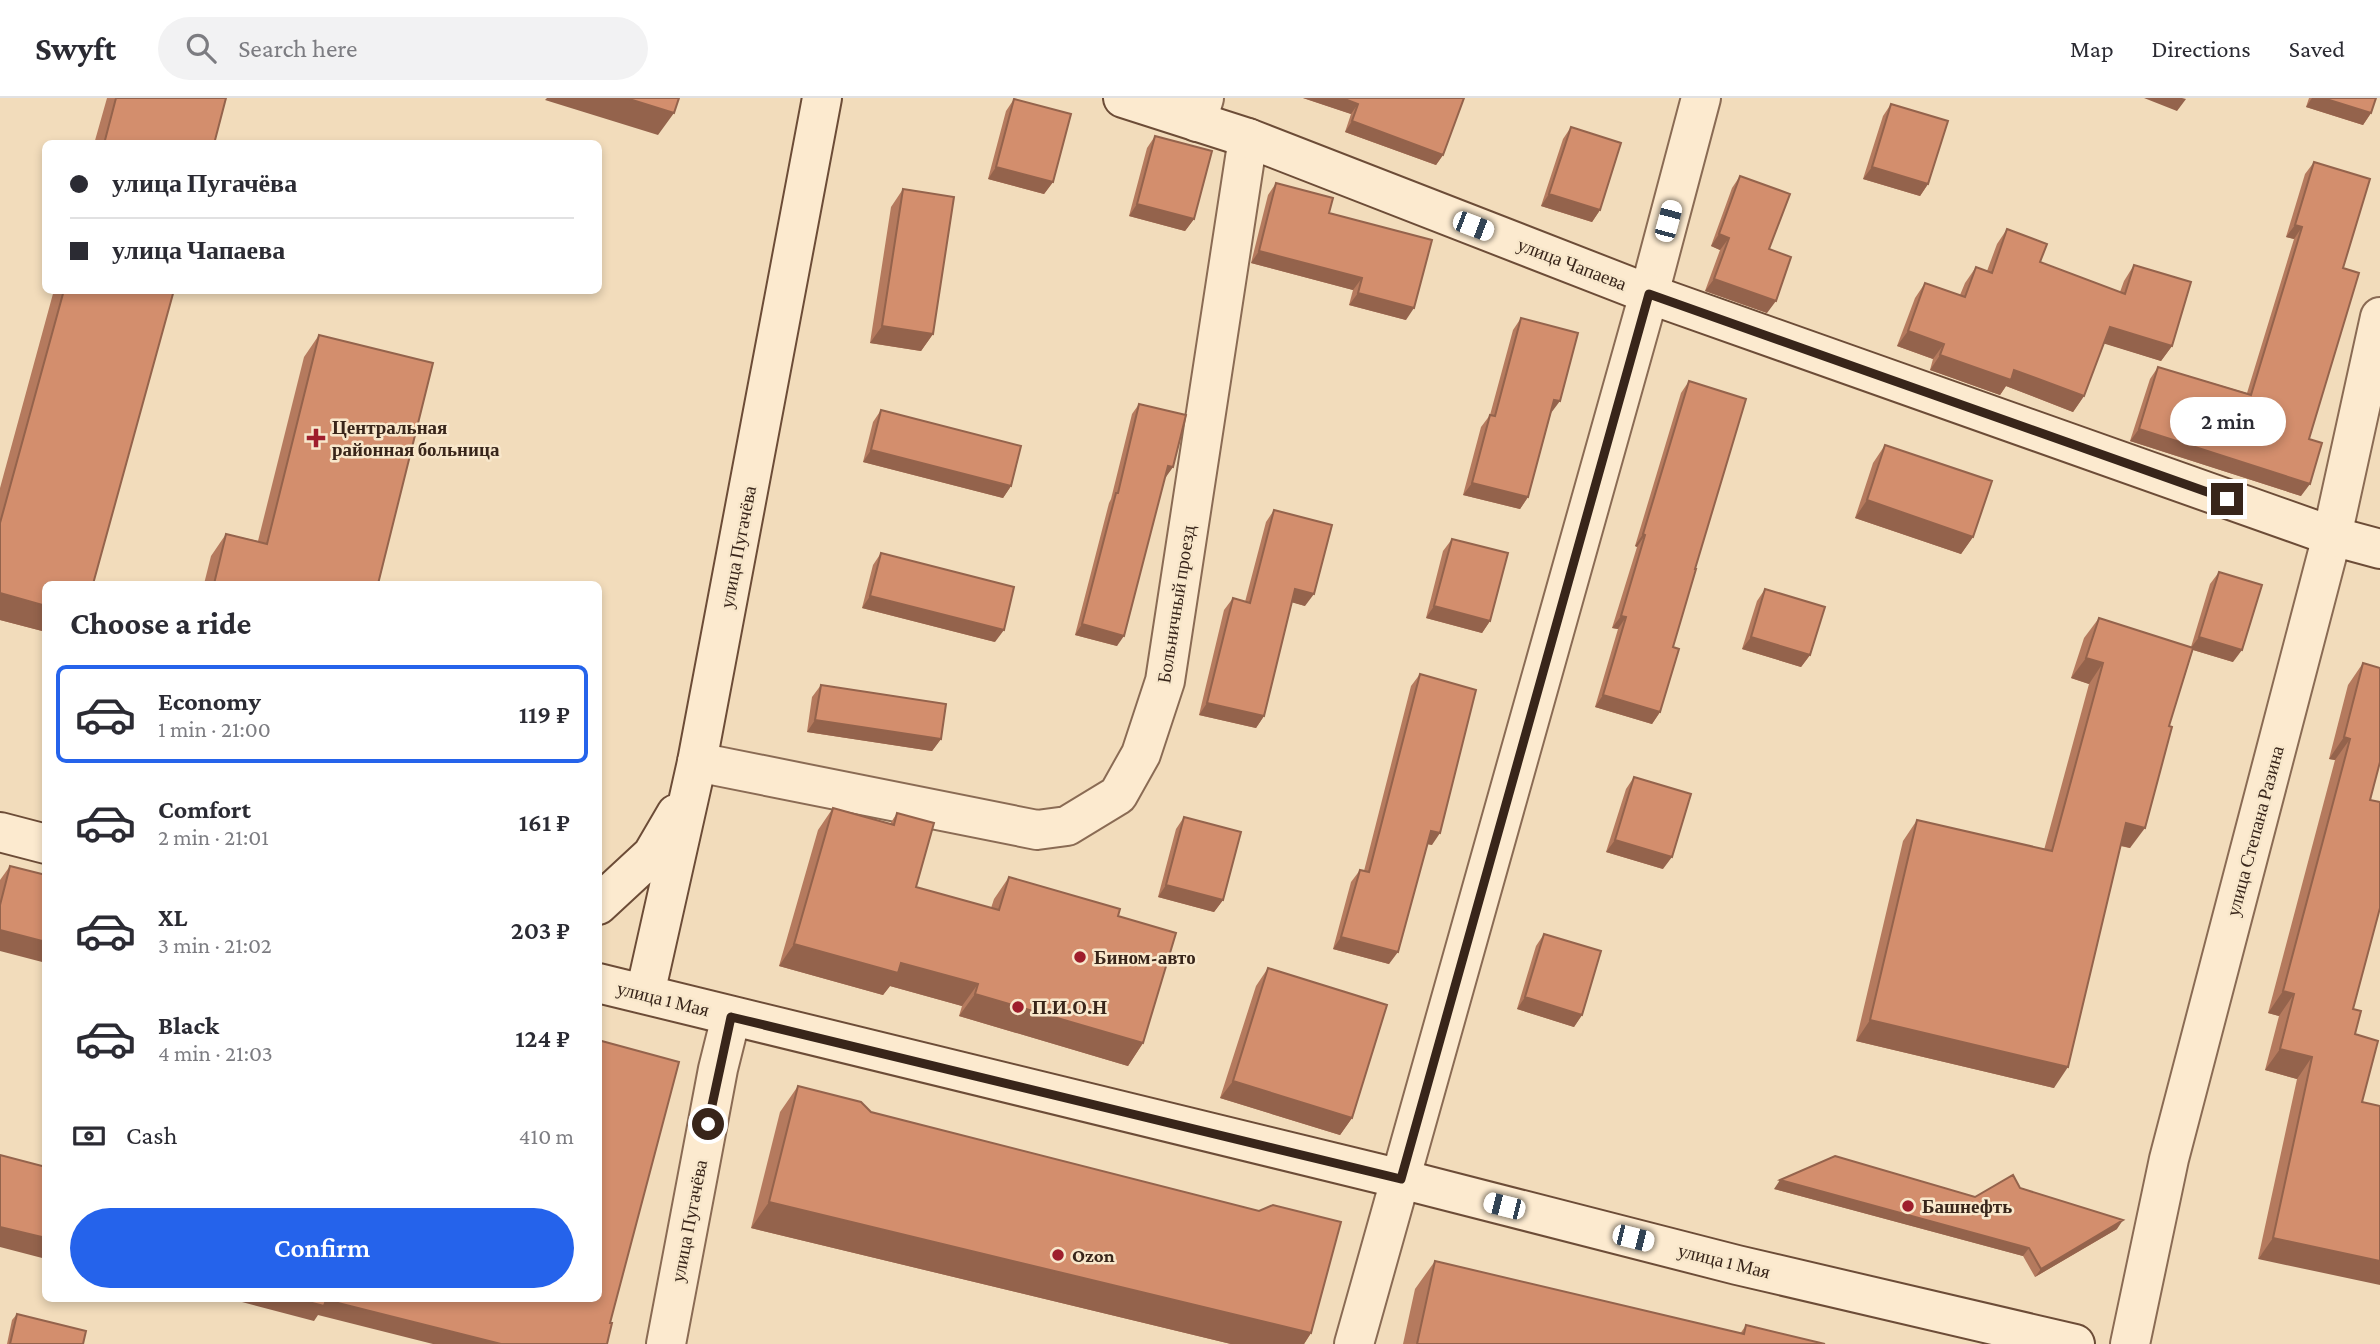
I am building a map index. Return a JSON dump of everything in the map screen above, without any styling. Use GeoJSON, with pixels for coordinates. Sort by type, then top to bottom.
{"type":"FeatureCollection","features":[{"type":"Feature","properties":{"kind":"main road","name":"улица Пугачёва"},"geometry":{"type":"LineString","coordinates":[[645,994],[694,775],[822,98]]}},
{"type":"Feature","properties":{"kind":"main road","name":"улица Чапаева"},"geometry":{"type":"LineString","coordinates":[[1123,98],[1200,110],[1248,138],[1649,294],[2332,536],[2380,549]]}},
{"type":"Feature","properties":{"kind":"main road"},"geometry":{"type":"LineString","coordinates":[[1354,1344],[1649,294],[1701,98]]}},
{"type":"Feature","properties":{"kind":"main road","name":"Больничный проезд"},"geometry":{"type":"LineString","coordinates":[[694,775],[1037,830],[1067,826],[1118,795],[1141,754],[1165,681],[1248,138]]}},
{"type":"Feature","properties":{"kind":"main road","name":"улица Степана Разина"},"geometry":{"type":"LineString","coordinates":[[2130,1344],[2173,1146],[2332,536],[2380,317]]}},
{"type":"Feature","properties":{"kind":"main road"},"geometry":{"type":"LineString","coordinates":[[602,901],[652,855],[694,775]]}},
{"type":"Feature","properties":{"kind":"main road"},"geometry":{"type":"LineString","coordinates":[[0,832],[42,843]]}},
{"type":"Feature","properties":{"kind":"main road","name":"улица 1 Мая"},"geometry":{"type":"LineString","coordinates":[[602,984],[1401,1179],[1737,1265],[2075,1344]]}},
{"type":"Feature","properties":{"kind":"main road","name":"улица Пугачёва"},"geometry":{"type":"LineString","coordinates":[[666,1344],[718,1069],[731,1017]]}},
{"type":"Feature","properties":{"kind":"building"},"geometry":{"type":"Polygon","coordinates":[[[116,98],[226,98],[215,140],[105,140],[116,98]]]}},
{"type":"Feature","properties":{"kind":"building"},"geometry":{"type":"Polygon","coordinates":[[[626,98],[679,98],[674,113],[626,98]]]}},
{"type":"Feature","properties":{"kind":"building"},"geometry":{"type":"Polygon","coordinates":[[[1342,98],[1464,98],[1443,155],[1352,121],[1358,104],[1342,98]]]}},
{"type":"Feature","properties":{"kind":"building"},"geometry":{"type":"Polygon","coordinates":[[[2323,98],[2376,98],[2371,113],[2323,98]]]}},
{"type":"Feature","properties":{"kind":"building"},"geometry":{"type":"Polygon","coordinates":[[[1014,99],[1071,114],[1053,182],[996,167],[1014,99]]]}},
{"type":"Feature","properties":{"kind":"building"},"geometry":{"type":"Polygon","coordinates":[[[1891,104],[1948,121],[1928,184],[1872,167],[1891,104]]]}},
{"type":"Feature","properties":{"kind":"building"},"geometry":{"type":"Polygon","coordinates":[[[1571,127],[1621,143],[1600,210],[1549,194],[1571,127]]]}},
{"type":"Feature","properties":{"kind":"building"},"geometry":{"type":"Polygon","coordinates":[[[1155,136],[1212,151],[1194,219],[1137,204],[1155,136]]]}},
{"type":"Feature","properties":{"kind":"building"},"geometry":{"type":"Polygon","coordinates":[[[2314,162],[2370,179],[2343,268],[2359,273],[2309,439],[2322,443],[2310,484],[2139,429],[2158,367],[2251,395],[2302,227],[2295,225],[2314,162]]]}},
{"type":"Feature","properties":{"kind":"building"},"geometry":{"type":"Polygon","coordinates":[[[1740,176],[1790,194],[1769,249],[1791,257],[1776,301],[1714,279],[1729,238],[1719,234],[1740,176]]]}},
{"type":"Feature","properties":{"kind":"building"},"geometry":{"type":"Polygon","coordinates":[[[1276,183],[1333,198],[1329,213],[1432,240],[1414,308],[1358,293],[1362,278],[1259,251],[1276,183]]]}},
{"type":"Feature","properties":{"kind":"building"},"geometry":{"type":"Polygon","coordinates":[[[903,189],[954,197],[933,334],[882,326],[903,189]]]}},
{"type":"Feature","properties":{"kind":"building"},"geometry":{"type":"Polygon","coordinates":[[[2007,229],[2047,244],[2040,262],[2125,294],[2134,265],[2191,282],[2172,346],[2110,327],[2084,396],[2014,370],[2011,380],[1940,355],[1944,344],[1908,331],[1925,283],[1965,297],[1976,267],[1992,273],[2007,229]]]}},
{"type":"Feature","properties":{"kind":"building"},"geometry":{"type":"Polygon","coordinates":[[[63,294],[173,294],[94,581],[42,581],[42,605],[0,593],[0,523],[63,294]]]}},
{"type":"Feature","properties":{"kind":"building"},"geometry":{"type":"Polygon","coordinates":[[[1521,318],[1578,333],[1560,401],[1554,400],[1528,497],[1472,483],[1490,415],[1495,416],[1521,318]]]}},
{"type":"Feature","properties":{"kind":"building"},"geometry":{"type":"Polygon","coordinates":[[[319,335],[433,363],[379,581],[215,581],[226,534],[267,544],[319,335]]]}},
{"type":"Feature","properties":{"kind":"building"},"geometry":{"type":"Polygon","coordinates":[[[1689,381],[1746,399],[1673,647],[1679,649],[1660,712],[1603,695],[1626,617],[1621,616],[1645,535],[1643,534],[1689,381]]]}},
{"type":"Feature","properties":{"kind":"building"},"geometry":{"type":"Polygon","coordinates":[[[1139,404],[1186,415],[1173,467],[1168,466],[1124,636],[1082,624],[1139,404]]]}},
{"type":"Feature","properties":{"kind":"building"},"geometry":{"type":"Polygon","coordinates":[[[881,410],[1021,446],[1011,486],[871,450],[881,410]]]}},
{"type":"Feature","properties":{"kind":"building"},"geometry":{"type":"Polygon","coordinates":[[[1885,445],[1992,481],[1973,537],[1867,500],[1885,445]]]}},
{"type":"Feature","properties":{"kind":"building"},"geometry":{"type":"Polygon","coordinates":[[[1274,510],[1332,525],[1314,594],[1295,589],[1264,716],[1207,703],[1233,598],[1250,603],[1274,510]]]}},
{"type":"Feature","properties":{"kind":"building"},"geometry":{"type":"Polygon","coordinates":[[[1452,539],[1508,553],[1490,621],[1434,606],[1452,539]]]}},
{"type":"Feature","properties":{"kind":"building"},"geometry":{"type":"Polygon","coordinates":[[[881,553],[1014,587],[1004,630],[870,596],[881,553]]]}},
{"type":"Feature","properties":{"kind":"building"},"geometry":{"type":"Polygon","coordinates":[[[2219,572],[2262,585],[2242,650],[2199,637],[2219,572]]]}},
{"type":"Feature","properties":{"kind":"building"},"geometry":{"type":"Polygon","coordinates":[[[1765,589],[1825,607],[1810,655],[1751,637],[1765,589]]]}},
{"type":"Feature","properties":{"kind":"building"},"geometry":{"type":"Polygon","coordinates":[[[2099,618],[2193,648],[2169,726],[2172,727],[2145,828],[2126,823],[2068,1067],[1870,1020],[1917,820],[2052,851],[2103,663],[2086,658],[2099,618]]]}},
{"type":"Feature","properties":{"kind":"building"},"geometry":{"type":"Polygon","coordinates":[[[2363,663],[2380,668],[2380,762],[2370,800],[2380,802],[2380,908],[2353,1009],[2361,1011],[2355,1034],[2378,1041],[2362,1102],[2380,1106],[2380,1261],[2273,1238],[2312,1057],[2280,1049],[2294,994],[2283,991],[2350,739],[2344,737],[2363,663]]]}},
{"type":"Feature","properties":{"kind":"building"},"geometry":{"type":"Polygon","coordinates":[[[1420,674],[1476,690],[1440,833],[1431,831],[1398,952],[1341,937],[1360,870],[1369,872],[1420,674]]]}},
{"type":"Feature","properties":{"kind":"building"},"geometry":{"type":"Polygon","coordinates":[[[821,685],[946,704],[941,739],[815,720],[821,685]]]}},
{"type":"Feature","properties":{"kind":"building"},"geometry":{"type":"Polygon","coordinates":[[[1634,777],[1691,794],[1672,857],[1615,840],[1634,777]]]}},
{"type":"Feature","properties":{"kind":"building"},"geometry":{"type":"Polygon","coordinates":[[[833,808],[894,825],[897,813],[934,823],[916,887],[999,910],[1009,877],[1120,909],[1118,916],[1176,933],[1143,1043],[975,994],[978,984],[901,963],[898,973],[794,944],[833,808]]]}},
{"type":"Feature","properties":{"kind":"building"},"geometry":{"type":"Polygon","coordinates":[[[1184,817],[1241,832],[1223,900],[1166,885],[1184,817]]]}},
{"type":"Feature","properties":{"kind":"building"},"geometry":{"type":"Polygon","coordinates":[[[10,866],[42,874],[42,941],[0,930],[0,905],[10,866]]]}},
{"type":"Feature","properties":{"kind":"building"},"geometry":{"type":"Polygon","coordinates":[[[1544,934],[1601,951],[1582,1015],[1525,997],[1544,934]]]}},
{"type":"Feature","properties":{"kind":"building"},"geometry":{"type":"Polygon","coordinates":[[[1268,968],[1387,1005],[1352,1118],[1233,1081],[1268,968]]]}},
{"type":"Feature","properties":{"kind":"building"},"geometry":{"type":"Polygon","coordinates":[[[602,1041],[679,1062],[610,1323],[607,1344],[501,1344],[334,1302],[602,1302],[602,1041]]]}},
{"type":"Feature","properties":{"kind":"building"},"geometry":{"type":"Polygon","coordinates":[[[798,1086],[861,1102],[871,1112],[1259,1211],[1273,1205],[1341,1222],[1311,1333],[769,1202],[798,1086]]]}},
{"type":"Feature","properties":{"kind":"building"},"geometry":{"type":"Polygon","coordinates":[[[0,1155],[42,1166],[42,1237],[0,1227],[0,1155]]]}},
{"type":"Feature","properties":{"kind":"building"},"geometry":{"type":"Polygon","coordinates":[[[1835,1156],[1975,1197],[2013,1175],[2020,1188],[2123,1220],[2041,1269],[2029,1248],[1780,1180],[1835,1156]]]}},
{"type":"Feature","properties":{"kind":"building"},"geometry":{"type":"Polygon","coordinates":[[[1435,1261],[1744,1334],[1746,1325],[1825,1344],[1417,1344],[1435,1261]]]}},
{"type":"Feature","properties":{"kind":"building"},"geometry":{"type":"Polygon","coordinates":[[[308,1302],[325,1302],[324,1306],[308,1302]]]}},
{"type":"Feature","properties":{"kind":"building"},"geometry":{"type":"Polygon","coordinates":[[[17,1314],[86,1331],[83,1344],[10,1344],[17,1314]]]}},
{"type":"Feature","properties":{"kind":"place","name":"Центральная районная больница"},"geometry":{"type":"Point","coordinates":[316,438]}},
{"type":"Feature","properties":{"kind":"place","name":"Бином-авто"},"geometry":{"type":"Point","coordinates":[1080,957]}},
{"type":"Feature","properties":{"kind":"place","name":"П.И.О.Н"},"geometry":{"type":"Point","coordinates":[1018,1007]}},
{"type":"Feature","properties":{"kind":"place","name":"Башнефть"},"geometry":{"type":"Point","coordinates":[1908,1206]}},
{"type":"Feature","properties":{"kind":"place","name":"Ozon"},"geometry":{"type":"Point","coordinates":[1058,1255]}},
{"type":"Feature","properties":{"kind":"route"},"geometry":{"type":"LineString","coordinates":[[708,1124],[731,1017],[1401,1179],[1649,294],[2227,499]]}}]}
